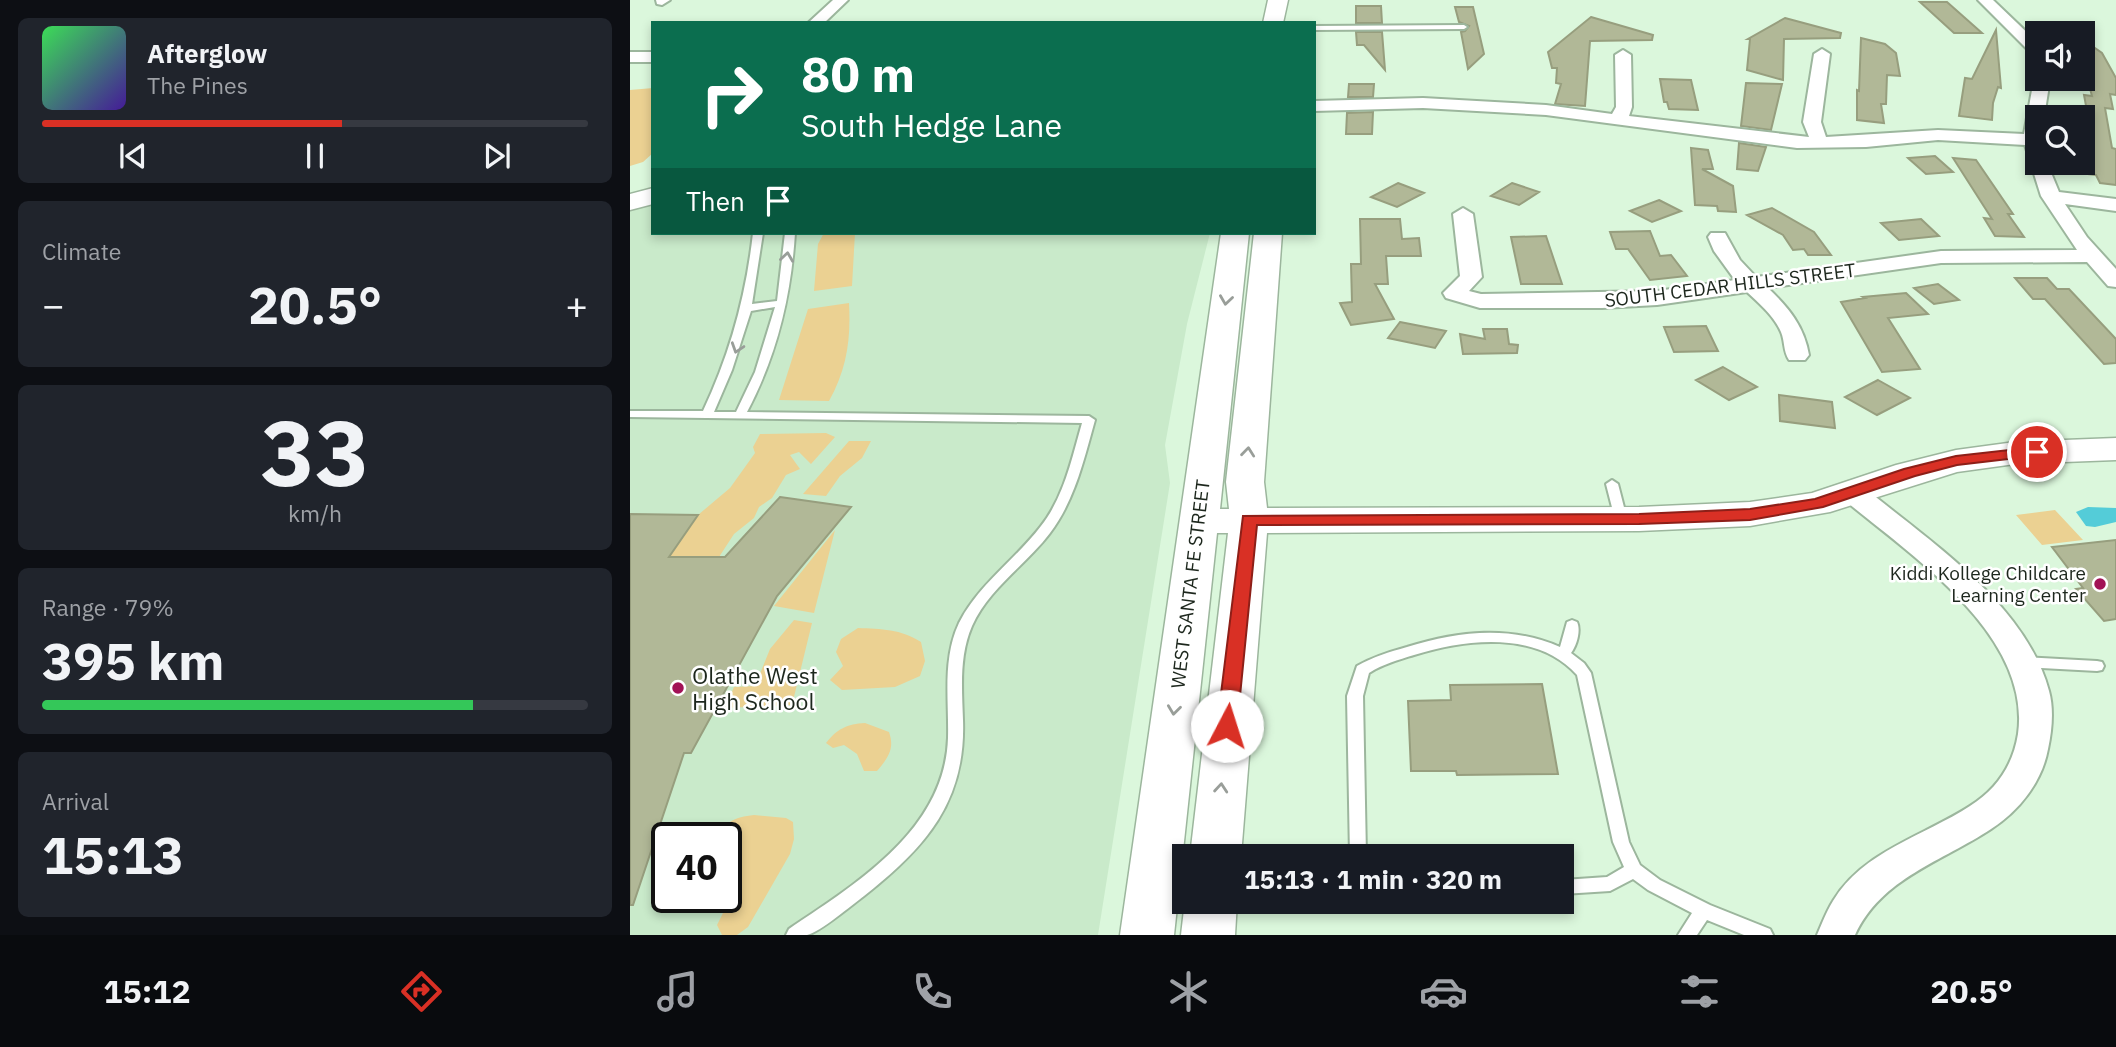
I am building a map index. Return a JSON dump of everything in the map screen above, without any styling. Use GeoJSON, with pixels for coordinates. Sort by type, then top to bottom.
{"type":"FeatureCollection","features":[{"type":"Feature","properties":{"kind":"street"},"geometry":{"type":"LineString","coordinates":[[817,21],[841,0]]}},
{"type":"Feature","properties":{"kind":"street"},"geometry":{"type":"LineString","coordinates":[[1273,21],[1278,0]]}},
{"type":"Feature","properties":{"kind":"street"},"geometry":{"type":"LineString","coordinates":[[1985,0],[2025,39]]}},
{"type":"Feature","properties":{"kind":"street"},"geometry":{"type":"LineString","coordinates":[[1820,144],[1812,122],[1822,54]]}},
{"type":"Feature","properties":{"kind":"street"},"geometry":{"type":"LineString","coordinates":[[1619,118],[1624,107],[1623,55]]}},
{"type":"Feature","properties":{"kind":"street"},"geometry":{"type":"LineString","coordinates":[[630,57],[651,57]]}},
{"type":"Feature","properties":{"kind":"street"},"geometry":{"type":"LineString","coordinates":[[1423,103],[1427,86]]}},
{"type":"Feature","properties":{"kind":"street"},"geometry":{"type":"LineString","coordinates":[[1316,106],[1423,103],[1546,110],[1619,118],[1755,139],[1820,144],[1971,135],[2025,147]]}},
{"type":"Feature","properties":{"kind":"street"},"geometry":{"type":"LineString","coordinates":[[2043,175],[2067,224],[2116,281]]}},
{"type":"Feature","properties":{"kind":"street"},"geometry":{"type":"LineString","coordinates":[[630,193],[651,188]]}},
{"type":"Feature","properties":{"kind":"street"},"geometry":{"type":"LineString","coordinates":[[630,202],[651,197]]}},
{"type":"Feature","properties":{"kind":"street"},"geometry":{"type":"LineString","coordinates":[[2052,197],[2116,205]]}},
{"type":"Feature","properties":{"kind":"street","name":"SOUTH CEDAR HILLS STREET"},"geometry":{"type":"LineString","coordinates":[[1463,214],[1471,277],[1454,293],[1480,301],[1657,298],[1941,257],[2093,256]]}},
{"type":"Feature","properties":{"kind":"street","name":"WEST SANTA FE STREET"},"geometry":{"type":"LineString","coordinates":[[1147,935],[1235,235]]}},
{"type":"Feature","properties":{"kind":"street"},"geometry":{"type":"LineString","coordinates":[[1216,844],[1249,520],[1245,482],[1268,235]]}},
{"type":"Feature","properties":{"kind":"street"},"geometry":{"type":"LineString","coordinates":[[1718,237],[1723,254],[1778,312],[1793,334],[1797,355]]}},
{"type":"Feature","properties":{"kind":"street"},"geometry":{"type":"LineString","coordinates":[[1197,521],[1617,502],[1750,514],[1817,504],[1909,472],[1956,461],[2015,453],[2116,449]]}},
{"type":"Feature","properties":{"kind":"street"},"geometry":{"type":"LineString","coordinates":[[1836,935],[1860,895],[1884,872],[1915,851],[1978,820],[2004,798],[2024,775],[2036,725],[2033,690],[2023,662],[2008,637],[1955,579],[1852,492]]}},
{"type":"Feature","properties":{"kind":"street"},"geometry":{"type":"LineString","coordinates":[[1208,935],[1210,914]]}},
{"type":"Feature","properties":{"kind":"lane"},"geometry":{"type":"LineString","coordinates":[[1316,28],[1464,27]]}},
{"type":"Feature","properties":{"kind":"lane"},"geometry":{"type":"LineString","coordinates":[[707,415],[736,350],[749,308],[758,235]]}},
{"type":"Feature","properties":{"kind":"lane"},"geometry":{"type":"LineString","coordinates":[[740,415],[761,374],[782,303],[790,235]]}},
{"type":"Feature","properties":{"kind":"lane"},"geometry":{"type":"LineString","coordinates":[[749,308],[782,303]]}},
{"type":"Feature","properties":{"kind":"lane"},"geometry":{"type":"LineString","coordinates":[[630,414],[1089,420],[1061,506],[1028,549],[992,584],[965,626],[958,645],[955,669],[954,765],[952,777],[937,806],[918,835],[889,865],[795,935]]}},
{"type":"Feature","properties":{"kind":"lane"},"geometry":{"type":"LineString","coordinates":[[1562,654],[1569,646],[1572,625]]}},
{"type":"Feature","properties":{"kind":"lane"},"geometry":{"type":"LineString","coordinates":[[1357,844],[1355,696],[1362,670],[1375,662],[1461,636],[1495,635],[1520,639],[1573,659],[1584,673],[1621,842],[1634,870],[1654,884],[1704,910],[1764,935]]}},
{"type":"Feature","properties":{"kind":"lane"},"geometry":{"type":"LineString","coordinates":[[2023,662],[2097,666]]}},
{"type":"Feature","properties":{"kind":"lane"},"geometry":{"type":"LineString","coordinates":[[1574,886],[1610,884],[1634,870]]}},
{"type":"Feature","properties":{"kind":"lane"},"geometry":{"type":"LineString","coordinates":[[1687,935],[1704,910]]}},
{"type":"Feature","properties":{"kind":"shaded area"},"geometry":{"type":"Polygon","coordinates":[[[651,88],[651,155],[643,162],[630,166],[630,90],[651,88]]]}},
{"type":"Feature","properties":{"kind":"shaded area"},"geometry":{"type":"Polygon","coordinates":[[[651,203],[651,235],[1209,235],[1187,324],[1165,445],[1170,483],[1098,935],[630,935],[630,207],[651,203]]]}},
{"type":"Feature","properties":{"kind":"shaded area"},"geometry":{"type":"Polygon","coordinates":[[[823,235],[855,235],[852,286],[814,291],[818,244],[823,235]]]}},
{"type":"Feature","properties":{"kind":"shaded area"},"geometry":{"type":"Polygon","coordinates":[[[849,303],[846,353],[840,377],[829,401],[779,400],[808,309],[849,303]]]}},
{"type":"Feature","properties":{"kind":"shaded area"},"geometry":{"type":"Polygon","coordinates":[[[826,433],[835,437],[811,464],[799,452],[790,455],[800,469],[786,475],[772,498],[759,507],[754,518],[734,534],[719,557],[669,557],[698,515],[730,488],[755,453],[753,447],[760,434],[826,433]]]}},
{"type":"Feature","properties":{"kind":"shaded area"},"geometry":{"type":"Polygon","coordinates":[[[849,441],[871,441],[862,458],[840,476],[826,496],[803,494],[849,441]]]}},
{"type":"Feature","properties":{"kind":"shaded area"},"geometry":{"type":"Polygon","coordinates":[[[2055,510],[2083,540],[2042,545],[2016,515],[2055,510]]]}},
{"type":"Feature","properties":{"kind":"shaded area"},"geometry":{"type":"Polygon","coordinates":[[[835,530],[814,613],[774,606],[835,530]]]}},
{"type":"Feature","properties":{"kind":"shaded area"},"geometry":{"type":"Polygon","coordinates":[[[794,620],[812,623],[792,705],[725,708],[734,687],[755,686],[770,649],[794,620]]]}},
{"type":"Feature","properties":{"kind":"shaded area"},"geometry":{"type":"Polygon","coordinates":[[[858,628],[898,632],[921,642],[925,661],[920,676],[895,687],[842,690],[830,680],[843,666],[836,652],[841,639],[858,628]]]}},
{"type":"Feature","properties":{"kind":"shaded area"},"geometry":{"type":"Polygon","coordinates":[[[865,723],[889,732],[891,738],[889,753],[877,771],[864,771],[857,754],[844,745],[833,748],[826,743],[843,728],[865,723]]]}},
{"type":"Feature","properties":{"kind":"shaded area"},"geometry":{"type":"Polygon","coordinates":[[[754,815],[786,818],[793,822],[794,839],[790,854],[748,927],[737,935],[722,935],[717,925],[723,913],[742,913],[742,822],[730,822],[754,815]]]}},
{"type":"Feature","properties":{"kind":"water"},"geometry":{"type":"Polygon","coordinates":[[[2088,507],[2116,508],[2116,522],[2095,527],[2086,526],[2076,512],[2088,507]]]}},
{"type":"Feature","properties":{"kind":"building"},"geometry":{"type":"Polygon","coordinates":[[[1920,2],[1947,2],[1982,33],[1954,33],[1920,2]]]}},
{"type":"Feature","properties":{"kind":"building"},"geometry":{"type":"Polygon","coordinates":[[[1356,6],[1381,6],[1382,23],[1356,23],[1356,6]]]}},
{"type":"Feature","properties":{"kind":"building"},"geometry":{"type":"Polygon","coordinates":[[[1455,7],[1473,7],[1484,54],[1468,69],[1461,32],[1469,26],[1459,22],[1455,7]]]}},
{"type":"Feature","properties":{"kind":"building"},"geometry":{"type":"Polygon","coordinates":[[[1591,17],[1653,35],[1652,40],[1590,41],[1585,106],[1555,104],[1561,84],[1556,83],[1557,68],[1552,68],[1548,52],[1591,17]]]}},
{"type":"Feature","properties":{"kind":"building"},"geometry":{"type":"Polygon","coordinates":[[[1785,18],[1841,33],[1840,38],[1784,39],[1783,80],[1747,70],[1748,39],[1785,18]]]}},
{"type":"Feature","properties":{"kind":"building"},"geometry":{"type":"Polygon","coordinates":[[[1996,30],[2001,88],[1998,87],[1993,103],[1992,120],[1959,116],[1965,78],[1972,79],[1996,30]]]}},
{"type":"Feature","properties":{"kind":"building"},"geometry":{"type":"Polygon","coordinates":[[[1356,32],[1382,32],[1385,70],[1364,45],[1357,45],[1356,32]]]}},
{"type":"Feature","properties":{"kind":"building"},"geometry":{"type":"Polygon","coordinates":[[[1861,38],[1885,44],[1896,53],[1900,76],[1887,75],[1886,104],[1881,104],[1884,123],[1857,120],[1861,38]]]}},
{"type":"Feature","properties":{"kind":"building"},"geometry":{"type":"Polygon","coordinates":[[[2095,48],[2102,53],[2116,78],[2116,95],[2110,94],[2113,109],[2105,108],[2112,148],[2116,149],[2116,185],[2100,183],[2095,175],[2095,105],[2086,105],[2084,95],[2092,96],[2091,91],[2095,91],[2095,48]]]}},
{"type":"Feature","properties":{"kind":"building"},"geometry":{"type":"Polygon","coordinates":[[[1660,79],[1691,80],[1698,110],[1669,109],[1667,102],[1664,102],[1660,79]]]}},
{"type":"Feature","properties":{"kind":"building"},"geometry":{"type":"Polygon","coordinates":[[[1746,83],[1782,84],[1771,130],[1741,126],[1746,83]]]}},
{"type":"Feature","properties":{"kind":"building"},"geometry":{"type":"Polygon","coordinates":[[[1349,84],[1374,84],[1373,97],[1348,97],[1349,84]]]}},
{"type":"Feature","properties":{"kind":"building"},"geometry":{"type":"Polygon","coordinates":[[[1373,112],[1372,134],[1346,134],[1347,113],[1373,112]]]}},
{"type":"Feature","properties":{"kind":"building"},"geometry":{"type":"Polygon","coordinates":[[[1739,143],[1766,147],[1758,171],[1737,169],[1739,143]]]}},
{"type":"Feature","properties":{"kind":"building"},"geometry":{"type":"Polygon","coordinates":[[[1691,148],[1708,150],[1713,169],[1702,169],[1733,186],[1736,212],[1718,211],[1717,206],[1695,205],[1691,148]]]}},
{"type":"Feature","properties":{"kind":"building"},"geometry":{"type":"Polygon","coordinates":[[[1935,156],[1953,172],[1926,174],[1908,158],[1935,156]]]}},
{"type":"Feature","properties":{"kind":"building"},"geometry":{"type":"Polygon","coordinates":[[[1953,158],[1976,160],[2013,214],[2008,214],[2024,237],[1995,236],[1984,218],[1992,219],[1953,158]]]}},
{"type":"Feature","properties":{"kind":"building"},"geometry":{"type":"Polygon","coordinates":[[[1398,183],[1424,193],[1397,207],[1371,197],[1398,183]]]}},
{"type":"Feature","properties":{"kind":"building"},"geometry":{"type":"Polygon","coordinates":[[[1512,183],[1539,192],[1519,205],[1491,196],[1512,183]]]}},
{"type":"Feature","properties":{"kind":"building"},"geometry":{"type":"Polygon","coordinates":[[[1659,200],[1681,211],[1652,222],[1630,211],[1659,200]]]}},
{"type":"Feature","properties":{"kind":"building"},"geometry":{"type":"Polygon","coordinates":[[[1772,208],[1814,232],[1831,255],[1808,255],[1804,249],[1793,250],[1783,235],[1747,215],[1772,208]]]}},
{"type":"Feature","properties":{"kind":"building"},"geometry":{"type":"Polygon","coordinates":[[[1360,219],[1400,219],[1402,239],[1419,238],[1421,256],[1386,256],[1388,284],[1375,284],[1394,319],[1351,325],[1340,303],[1352,302],[1351,264],[1361,264],[1360,219]]]}},
{"type":"Feature","properties":{"kind":"building"},"geometry":{"type":"Polygon","coordinates":[[[1921,219],[1939,236],[1899,240],[1881,223],[1921,219]]]}},
{"type":"Feature","properties":{"kind":"building"},"geometry":{"type":"Polygon","coordinates":[[[1650,231],[1660,256],[1671,255],[1687,276],[1650,280],[1628,249],[1616,249],[1610,232],[1650,231]]]}},
{"type":"Feature","properties":{"kind":"building"},"geometry":{"type":"Polygon","coordinates":[[[1546,236],[1562,284],[1521,284],[1511,237],[1546,236]]]}},
{"type":"Feature","properties":{"kind":"building"},"geometry":{"type":"Polygon","coordinates":[[[2015,278],[2047,278],[2057,289],[2069,289],[2116,339],[2116,363],[2104,364],[2045,299],[2033,299],[2015,278]]]}},
{"type":"Feature","properties":{"kind":"building"},"geometry":{"type":"Polygon","coordinates":[[[1938,284],[1959,300],[1934,304],[1914,288],[1938,284]]]}},
{"type":"Feature","properties":{"kind":"building"},"geometry":{"type":"Polygon","coordinates":[[[1906,293],[1928,314],[1888,318],[1920,369],[1882,372],[1841,302],[1906,293]]]}},
{"type":"Feature","properties":{"kind":"building"},"geometry":{"type":"Polygon","coordinates":[[[1400,322],[1446,331],[1435,348],[1388,338],[1400,322]]]}},
{"type":"Feature","properties":{"kind":"building"},"geometry":{"type":"Polygon","coordinates":[[[1706,326],[1718,351],[1674,352],[1664,327],[1706,326]]]}},
{"type":"Feature","properties":{"kind":"building"},"geometry":{"type":"Polygon","coordinates":[[[1483,329],[1507,329],[1509,344],[1518,345],[1517,353],[1463,354],[1460,334],[1485,339],[1483,329]]]}},
{"type":"Feature","properties":{"kind":"building"},"geometry":{"type":"Polygon","coordinates":[[[1723,367],[1757,387],[1729,400],[1696,380],[1723,367]]]}},
{"type":"Feature","properties":{"kind":"building"},"geometry":{"type":"Polygon","coordinates":[[[1878,380],[1910,398],[1877,415],[1845,397],[1878,380]]]}},
{"type":"Feature","properties":{"kind":"building"},"geometry":{"type":"Polygon","coordinates":[[[1779,395],[1832,402],[1835,428],[1780,421],[1779,395]]]}},
{"type":"Feature","properties":{"kind":"building","name":"Olathe West High School"},"geometry":{"type":"Polygon","coordinates":[[[780,497],[851,507],[777,596],[691,753],[684,753],[661,822],[651,822],[651,851],[633,905],[630,905],[630,514],[698,515],[669,557],[725,557],[780,497]]]}},
{"type":"Feature","properties":{"kind":"building","name":"Kiddi Kollege Childcare Learning Center"},"geometry":{"type":"Polygon","coordinates":[[[2116,540],[2116,619],[2104,621],[2076,589],[2083,588],[2052,547],[2116,540]]]}},
{"type":"Feature","properties":{"kind":"building"},"geometry":{"type":"Polygon","coordinates":[[[1542,684],[1558,774],[1457,775],[1456,771],[1411,771],[1408,701],[1451,700],[1450,685],[1542,684]]]}},
{"type":"Feature","properties":{"kind":"place","name":"Kiddi Kollege Childcare Learning Center"},"geometry":{"type":"Point","coordinates":[2100,584]}},
{"type":"Feature","properties":{"kind":"place","name":"Olathe West High School"},"geometry":{"type":"Point","coordinates":[678,688]}},
{"type":"Feature","properties":{"kind":"route"},"geometry":{"type":"LineString","coordinates":[[1227,726],[1249,520],[1639,519],[1750,514],[1817,504],[1909,472],[1956,461],[2037,452]]}}]}
